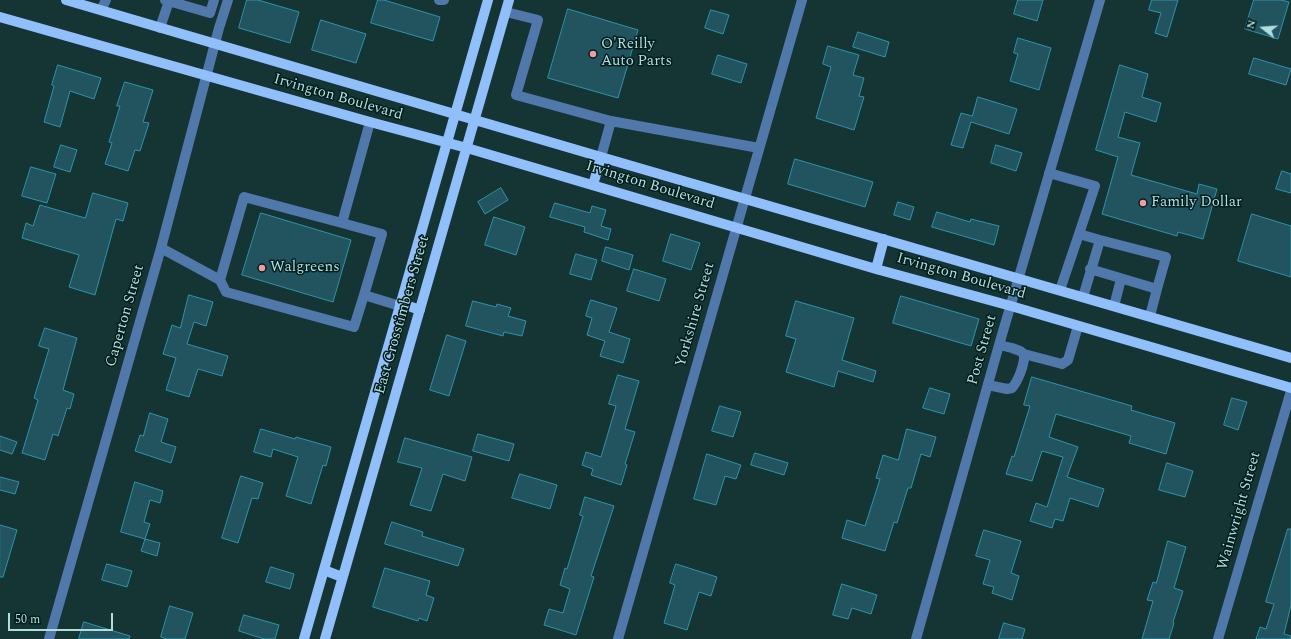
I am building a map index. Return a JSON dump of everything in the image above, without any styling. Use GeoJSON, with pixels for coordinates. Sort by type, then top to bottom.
{"type":"FeatureCollection","features":[{"type":"Feature","properties":{"kind":"main road","name":"Irvington Boulevard"},"geometry":{"type":"LineString","coordinates":[[66,0],[1291,358]]}},
{"type":"Feature","properties":{"kind":"main road","name":"East Crosstimbers Street"},"geometry":{"type":"LineString","coordinates":[[325,639],[509,0]]}},
{"type":"Feature","properties":{"kind":"main road","name":"East Crosstimbers Street"},"geometry":{"type":"LineString","coordinates":[[304,639],[447,143],[485,1]]}},
{"type":"Feature","properties":{"kind":"main road","name":"Irvington Boulevard"},"geometry":{"type":"LineString","coordinates":[[0,17],[467,148],[876,269],[1011,306],[1291,389]]}},
{"type":"Feature","properties":{"kind":"main road"},"geometry":{"type":"LineString","coordinates":[[593,185],[601,157]]}},
{"type":"Feature","properties":{"kind":"main road"},"geometry":{"type":"LineString","coordinates":[[876,269],[884,239]]}},
{"type":"Feature","properties":{"kind":"main road"},"geometry":{"type":"LineString","coordinates":[[400,305],[420,310]]}},
{"type":"Feature","properties":{"kind":"main road"},"geometry":{"type":"LineString","coordinates":[[324,570],[342,577]]}},
{"type":"Feature","properties":{"kind":"street"},"geometry":{"type":"LineString","coordinates":[[101,10],[106,0]]}},
{"type":"Feature","properties":{"kind":"street"},"geometry":{"type":"LineString","coordinates":[[160,28],[167,0],[210,13],[214,0]]}},
{"type":"Feature","properties":{"kind":"street","name":"Caperton Street"},"geometry":{"type":"LineString","coordinates":[[48,639],[161,248],[228,0]]}},
{"type":"Feature","properties":{"kind":"street"},"geometry":{"type":"LineString","coordinates":[[439,0],[444,0]]}},
{"type":"Feature","properties":{"kind":"street","name":"Yorkshire Street"},"geometry":{"type":"LineString","coordinates":[[618,639],[802,0]]}},
{"type":"Feature","properties":{"kind":"street","name":"Post Street"},"geometry":{"type":"LineString","coordinates":[[916,639],[999,345],[1100,0]]}},
{"type":"Feature","properties":{"kind":"street"},"geometry":{"type":"LineString","coordinates":[[506,12],[538,20],[516,95],[611,121],[759,148]]}},
{"type":"Feature","properties":{"kind":"street"},"geometry":{"type":"LineString","coordinates":[[601,157],[611,121]]}},
{"type":"Feature","properties":{"kind":"street"},"geometry":{"type":"LineString","coordinates":[[342,223],[370,122]]}},
{"type":"Feature","properties":{"kind":"street"},"geometry":{"type":"LineString","coordinates":[[1050,173],[1095,186],[1060,290]]}},
{"type":"Feature","properties":{"kind":"street"},"geometry":{"type":"LineString","coordinates":[[161,248],[220,280],[226,292],[354,327],[382,234],[244,197],[220,280]]}},
{"type":"Feature","properties":{"kind":"street"},"geometry":{"type":"LineString","coordinates":[[1079,234],[1166,257],[1150,316]]}},
{"type":"Feature","properties":{"kind":"street"},"geometry":{"type":"LineString","coordinates":[[1082,297],[1100,240]]}},
{"type":"Feature","properties":{"kind":"street"},"geometry":{"type":"LineString","coordinates":[[1090,269],[1157,289]]}},
{"type":"Feature","properties":{"kind":"street"},"geometry":{"type":"LineString","coordinates":[[1114,306],[1121,279]]}},
{"type":"Feature","properties":{"kind":"street"},"geometry":{"type":"LineString","coordinates":[[364,295],[400,305]]}},
{"type":"Feature","properties":{"kind":"street"},"geometry":{"type":"LineString","coordinates":[[999,345],[1012,348],[1024,354],[1062,364],[1068,360],[1078,326]]}},
{"type":"Feature","properties":{"kind":"street"},"geometry":{"type":"LineString","coordinates":[[988,385],[1007,389],[1012,388],[1023,363],[1024,354]]}},
{"type":"Feature","properties":{"kind":"street","name":"Wainwright Street"},"geometry":{"type":"LineString","coordinates":[[1218,639],[1291,389]]}},
{"type":"Feature","properties":{"kind":"building"},"geometry":{"type":"Polygon","coordinates":[[[247,0],[258,0],[299,12],[290,43],[239,28],[247,0]]]}},
{"type":"Feature","properties":{"kind":"building"},"geometry":{"type":"Polygon","coordinates":[[[378,0],[384,0],[440,17],[433,41],[371,23],[378,0]]]}},
{"type":"Feature","properties":{"kind":"building"},"geometry":{"type":"Polygon","coordinates":[[[1018,0],[1043,0],[1037,21],[1014,14],[1018,0]]]}},
{"type":"Feature","properties":{"kind":"building"},"geometry":{"type":"Polygon","coordinates":[[[1152,0],[1178,0],[1167,37],[1155,33],[1161,13],[1149,10],[1152,0]]]}},
{"type":"Feature","properties":{"kind":"building"},"geometry":{"type":"Polygon","coordinates":[[[1254,0],[1281,0],[1289,2],[1278,39],[1245,29],[1254,0]]]}},
{"type":"Feature","properties":{"kind":"building","name":"O'Reilly Auto Parts"},"geometry":{"type":"Polygon","coordinates":[[[568,9],[638,30],[618,98],[548,78],[568,9]]]}},
{"type":"Feature","properties":{"kind":"building"},"geometry":{"type":"Polygon","coordinates":[[[711,10],[729,15],[723,34],[705,28],[711,10]]]}},
{"type":"Feature","properties":{"kind":"building"},"geometry":{"type":"Polygon","coordinates":[[[321,20],[366,34],[356,63],[312,50],[321,20]]]}},
{"type":"Feature","properties":{"kind":"building"},"geometry":{"type":"Polygon","coordinates":[[[858,32],[889,42],[885,57],[853,47],[858,32]]]}},
{"type":"Feature","properties":{"kind":"building"},"geometry":{"type":"Polygon","coordinates":[[[1018,38],[1051,48],[1039,90],[1010,81],[1018,54],[1014,53],[1018,38]]]}},
{"type":"Feature","properties":{"kind":"building"},"geometry":{"type":"Polygon","coordinates":[[[828,46],[859,55],[853,75],[864,78],[859,96],[864,97],[854,130],[816,118],[831,67],[823,64],[828,46]]]}},
{"type":"Feature","properties":{"kind":"building"},"geometry":{"type":"Polygon","coordinates":[[[718,55],[747,64],[741,83],[712,74],[718,55]]]}},
{"type":"Feature","properties":{"kind":"building"},"geometry":{"type":"Polygon","coordinates":[[[1254,58],[1291,69],[1286,85],[1249,74],[1254,58]]]}},
{"type":"Feature","properties":{"kind":"building"},"geometry":{"type":"Polygon","coordinates":[[[58,65],[101,78],[94,99],[70,91],[60,127],[44,122],[58,65]]]}},
{"type":"Feature","properties":{"kind":"building"},"geometry":{"type":"Polygon","coordinates":[[[1120,65],[1148,74],[1142,97],[1161,103],[1156,122],[1125,112],[1118,137],[1140,143],[1131,175],[1197,194],[1199,184],[1217,189],[1203,239],[1178,232],[1177,236],[1102,214],[1118,157],[1096,150],[1120,65]]]}},
{"type":"Feature","properties":{"kind":"building"},"geometry":{"type":"Polygon","coordinates":[[[125,82],[153,90],[143,122],[149,123],[140,151],[135,150],[128,171],[105,164],[112,143],[109,142],[120,106],[117,106],[125,82]]]}},
{"type":"Feature","properties":{"kind":"building"},"geometry":{"type":"Polygon","coordinates":[[[978,97],[1017,109],[1009,134],[971,122],[963,148],[951,145],[961,113],[972,116],[978,97]]]}},
{"type":"Feature","properties":{"kind":"building"},"geometry":{"type":"Polygon","coordinates":[[[61,145],[77,150],[70,172],[54,167],[61,145]]]}},
{"type":"Feature","properties":{"kind":"building"},"geometry":{"type":"Polygon","coordinates":[[[996,145],[1022,153],[1016,171],[991,163],[996,145]]]}},
{"type":"Feature","properties":{"kind":"building"},"geometry":{"type":"Polygon","coordinates":[[[795,159],[873,182],[865,207],[788,184],[795,159]]]}},
{"type":"Feature","properties":{"kind":"building"},"geometry":{"type":"Polygon","coordinates":[[[31,167],[56,174],[47,203],[22,196],[31,167]]]}},
{"type":"Feature","properties":{"kind":"building"},"geometry":{"type":"Polygon","coordinates":[[[1282,171],[1291,174],[1291,193],[1276,189],[1282,171]]]}},
{"type":"Feature","properties":{"kind":"building"},"geometry":{"type":"Polygon","coordinates":[[[501,188],[508,200],[485,214],[478,202],[501,188]]]}},
{"type":"Feature","properties":{"kind":"building"},"geometry":{"type":"Polygon","coordinates":[[[93,193],[128,203],[123,221],[116,219],[95,295],[69,287],[79,255],[22,238],[26,223],[33,226],[40,205],[85,218],[93,193]]]}},
{"type":"Feature","properties":{"kind":"building"},"geometry":{"type":"Polygon","coordinates":[[[898,202],[914,207],[910,220],[894,215],[898,202]]]}},
{"type":"Feature","properties":{"kind":"building"},"geometry":{"type":"Polygon","coordinates":[[[555,203],[590,213],[592,206],[606,210],[601,226],[611,229],[608,240],[584,232],[585,227],[550,217],[555,203]]]}},
{"type":"Feature","properties":{"kind":"building"},"geometry":{"type":"Polygon","coordinates":[[[937,212],[970,222],[971,219],[999,226],[994,245],[932,227],[937,212]]]}},
{"type":"Feature","properties":{"kind":"building","name":"Walgreens"},"geometry":{"type":"Polygon","coordinates":[[[261,213],[351,240],[333,302],[242,275],[261,213]]]}},
{"type":"Feature","properties":{"kind":"building"},"geometry":{"type":"Polygon","coordinates":[[[1252,214],[1291,226],[1291,277],[1238,261],[1252,214]]]}},
{"type":"Feature","properties":{"kind":"building"},"geometry":{"type":"Polygon","coordinates":[[[494,217],[525,227],[516,255],[485,245],[494,217]]]}},
{"type":"Feature","properties":{"kind":"building"},"geometry":{"type":"Polygon","coordinates":[[[671,234],[700,243],[691,270],[663,261],[671,234]]]}},
{"type":"Feature","properties":{"kind":"building"},"geometry":{"type":"Polygon","coordinates":[[[606,247],[633,255],[629,270],[602,261],[606,247]]]}},
{"type":"Feature","properties":{"kind":"building"},"geometry":{"type":"Polygon","coordinates":[[[576,254],[597,260],[591,280],[570,274],[576,254]]]}},
{"type":"Feature","properties":{"kind":"building"},"geometry":{"type":"Polygon","coordinates":[[[634,269],[666,279],[659,301],[627,291],[634,269]]]}},
{"type":"Feature","properties":{"kind":"building"},"geometry":{"type":"Polygon","coordinates":[[[189,295],[213,302],[206,326],[194,322],[187,344],[228,356],[222,376],[198,369],[189,397],[166,390],[176,358],[163,354],[172,325],[180,328],[189,295]]]}},
{"type":"Feature","properties":{"kind":"building"},"geometry":{"type":"Polygon","coordinates":[[[901,296],[979,319],[971,346],[893,323],[901,296]]]}},
{"type":"Feature","properties":{"kind":"building"},"geometry":{"type":"Polygon","coordinates":[[[591,300],[617,308],[609,332],[630,339],[623,363],[600,356],[605,341],[587,335],[592,318],[586,316],[591,300]]]}},
{"type":"Feature","properties":{"kind":"building"},"geometry":{"type":"Polygon","coordinates":[[[473,301],[496,307],[497,304],[511,308],[508,316],[526,321],[522,336],[504,332],[503,336],[466,326],[473,301]]]}},
{"type":"Feature","properties":{"kind":"building"},"geometry":{"type":"Polygon","coordinates":[[[796,301],[854,318],[842,360],[876,371],[873,382],[838,371],[834,387],[786,372],[796,339],[786,336],[796,301]]]}},
{"type":"Feature","properties":{"kind":"building"},"geometry":{"type":"Polygon","coordinates":[[[45,328],[77,338],[63,390],[74,394],[70,409],[67,408],[58,436],[53,434],[45,460],[22,453],[38,400],[34,398],[49,349],[39,346],[45,328]]]}},
{"type":"Feature","properties":{"kind":"building"},"geometry":{"type":"Polygon","coordinates":[[[447,335],[466,341],[449,396],[430,390],[447,335]]]}},
{"type":"Feature","properties":{"kind":"building"},"geometry":{"type":"Polygon","coordinates":[[[618,375],[639,381],[625,429],[635,432],[625,464],[627,465],[621,485],[591,475],[593,469],[582,465],[586,452],[601,457],[616,406],[609,404],[618,375]]]}},
{"type":"Feature","properties":{"kind":"building"},"geometry":{"type":"Polygon","coordinates":[[[1032,377],[1132,406],[1131,410],[1175,423],[1166,454],[1129,443],[1131,436],[1056,414],[1049,437],[1078,447],[1067,477],[1104,489],[1098,507],[1070,498],[1063,521],[1055,519],[1052,528],[1030,521],[1036,503],[1047,507],[1063,457],[1042,451],[1032,481],[1006,474],[1012,456],[1014,457],[1030,406],[1024,405],[1032,377]]]}},
{"type":"Feature","properties":{"kind":"building"},"geometry":{"type":"Polygon","coordinates":[[[930,388],[950,394],[944,414],[923,408],[930,388]]]}},
{"type":"Feature","properties":{"kind":"building"},"geometry":{"type":"Polygon","coordinates":[[[1232,398],[1247,402],[1238,430],[1224,425],[1232,398]]]}},
{"type":"Feature","properties":{"kind":"building"},"geometry":{"type":"Polygon","coordinates":[[[720,406],[741,412],[733,437],[712,431],[720,406]]]}},
{"type":"Feature","properties":{"kind":"building"},"geometry":{"type":"Polygon","coordinates":[[[150,413],[168,419],[161,442],[176,447],[171,463],[135,451],[140,435],[143,436],[150,413]]]}},
{"type":"Feature","properties":{"kind":"building"},"geometry":{"type":"Polygon","coordinates":[[[261,429],[295,439],[296,437],[331,447],[326,466],[323,465],[311,504],[286,496],[298,457],[273,449],[271,457],[254,452],[261,429]]]}},
{"type":"Feature","properties":{"kind":"building"},"geometry":{"type":"Polygon","coordinates":[[[907,429],[936,437],[930,457],[921,454],[911,488],[908,488],[897,523],[894,522],[885,551],[842,538],[847,520],[865,526],[880,479],[876,478],[883,455],[898,460],[907,429]]]}},
{"type":"Feature","properties":{"kind":"building"},"geometry":{"type":"Polygon","coordinates":[[[478,434],[514,444],[509,461],[473,451],[478,434]]]}},
{"type":"Feature","properties":{"kind":"building"},"geometry":{"type":"Polygon","coordinates":[[[0,436],[17,442],[12,454],[0,450],[0,436]]]}},
{"type":"Feature","properties":{"kind":"building"},"geometry":{"type":"Polygon","coordinates":[[[405,438],[472,457],[465,481],[443,474],[431,511],[410,505],[422,468],[398,462],[405,438]]]}},
{"type":"Feature","properties":{"kind":"building"},"geometry":{"type":"Polygon","coordinates":[[[755,453],[788,463],[784,475],[751,465],[755,453]]]}},
{"type":"Feature","properties":{"kind":"building"},"geometry":{"type":"Polygon","coordinates":[[[707,454],[741,465],[736,479],[725,476],[716,505],[694,499],[707,454]]]}},
{"type":"Feature","properties":{"kind":"building"},"geometry":{"type":"Polygon","coordinates":[[[1167,463],[1193,471],[1185,497],[1159,490],[1167,463]]]}},
{"type":"Feature","properties":{"kind":"building"},"geometry":{"type":"Polygon","coordinates":[[[520,474],[557,485],[550,509],[512,498],[520,474]]]}},
{"type":"Feature","properties":{"kind":"building"},"geometry":{"type":"Polygon","coordinates":[[[241,476],[263,483],[258,499],[252,498],[238,543],[222,538],[241,476]]]}},
{"type":"Feature","properties":{"kind":"building"},"geometry":{"type":"Polygon","coordinates":[[[0,477],[19,482],[15,494],[0,490],[0,477]]]}},
{"type":"Feature","properties":{"kind":"building"},"geometry":{"type":"Polygon","coordinates":[[[135,482],[163,491],[160,503],[150,500],[144,522],[150,524],[145,539],[121,532],[135,482]]]}},
{"type":"Feature","properties":{"kind":"building"},"geometry":{"type":"Polygon","coordinates":[[[585,497],[614,506],[591,576],[594,577],[576,635],[544,625],[549,609],[563,613],[570,589],[560,585],[565,568],[567,569],[583,516],[580,515],[585,497]]]}},
{"type":"Feature","properties":{"kind":"building"},"geometry":{"type":"Polygon","coordinates":[[[392,522],[423,532],[422,536],[464,549],[458,566],[385,544],[392,522]]]}},
{"type":"Feature","properties":{"kind":"building"},"geometry":{"type":"Polygon","coordinates":[[[0,525],[17,530],[3,577],[0,577],[0,525]]]}},
{"type":"Feature","properties":{"kind":"building"},"geometry":{"type":"Polygon","coordinates":[[[1288,529],[1291,529],[1291,605],[1284,634],[1291,636],[1290,639],[1256,639],[1260,627],[1266,629],[1274,604],[1266,602],[1288,529]]]}},
{"type":"Feature","properties":{"kind":"building"},"geometry":{"type":"Polygon","coordinates":[[[984,530],[1021,541],[1011,573],[1019,576],[1012,600],[992,593],[994,587],[983,584],[990,560],[976,556],[984,530]]]}},
{"type":"Feature","properties":{"kind":"building"},"geometry":{"type":"Polygon","coordinates":[[[145,539],[160,543],[157,556],[141,551],[145,539]]]}},
{"type":"Feature","properties":{"kind":"building"},"geometry":{"type":"Polygon","coordinates":[[[1168,541],[1186,547],[1174,588],[1183,591],[1169,639],[1142,639],[1153,601],[1147,600],[1153,582],[1156,583],[1168,541]]]}},
{"type":"Feature","properties":{"kind":"building"},"geometry":{"type":"Polygon","coordinates":[[[107,564],[132,571],[127,587],[102,580],[107,564]]]}},
{"type":"Feature","properties":{"kind":"building"},"geometry":{"type":"Polygon","coordinates":[[[676,564],[717,577],[711,596],[699,592],[687,630],[664,623],[675,585],[670,583],[676,564]]]}},
{"type":"Feature","properties":{"kind":"building"},"geometry":{"type":"Polygon","coordinates":[[[271,567],[294,574],[290,589],[266,582],[271,567]]]}},
{"type":"Feature","properties":{"kind":"building"},"geometry":{"type":"Polygon","coordinates":[[[385,568],[430,581],[426,595],[434,598],[427,621],[419,618],[418,621],[373,607],[385,568]]]}},
{"type":"Feature","properties":{"kind":"building"},"geometry":{"type":"Polygon","coordinates":[[[842,584],[877,595],[871,614],[852,608],[848,619],[833,615],[842,584]]]}},
{"type":"Feature","properties":{"kind":"building"},"geometry":{"type":"Polygon","coordinates":[[[170,606],[193,613],[185,639],[167,639],[161,637],[170,606]]]}},
{"type":"Feature","properties":{"kind":"building"},"geometry":{"type":"Polygon","coordinates":[[[244,615],[279,625],[275,639],[264,639],[239,631],[244,615]]]}},
{"type":"Feature","properties":{"kind":"building"},"geometry":{"type":"Polygon","coordinates":[[[84,622],[130,636],[129,639],[79,639],[84,622]]]}},
{"type":"Feature","properties":{"kind":"building"},"geometry":{"type":"Polygon","coordinates":[[[1004,623],[1025,629],[1022,639],[999,639],[1004,623]]]}},
{"type":"Feature","properties":{"kind":"place","name":"O'Reilly Auto Parts"},"geometry":{"type":"Point","coordinates":[593,54]}},
{"type":"Feature","properties":{"kind":"place","name":"Family Dollar"},"geometry":{"type":"Point","coordinates":[1143,203]}},
{"type":"Feature","properties":{"kind":"place","name":"Walgreens"},"geometry":{"type":"Point","coordinates":[262,268]}}]}
